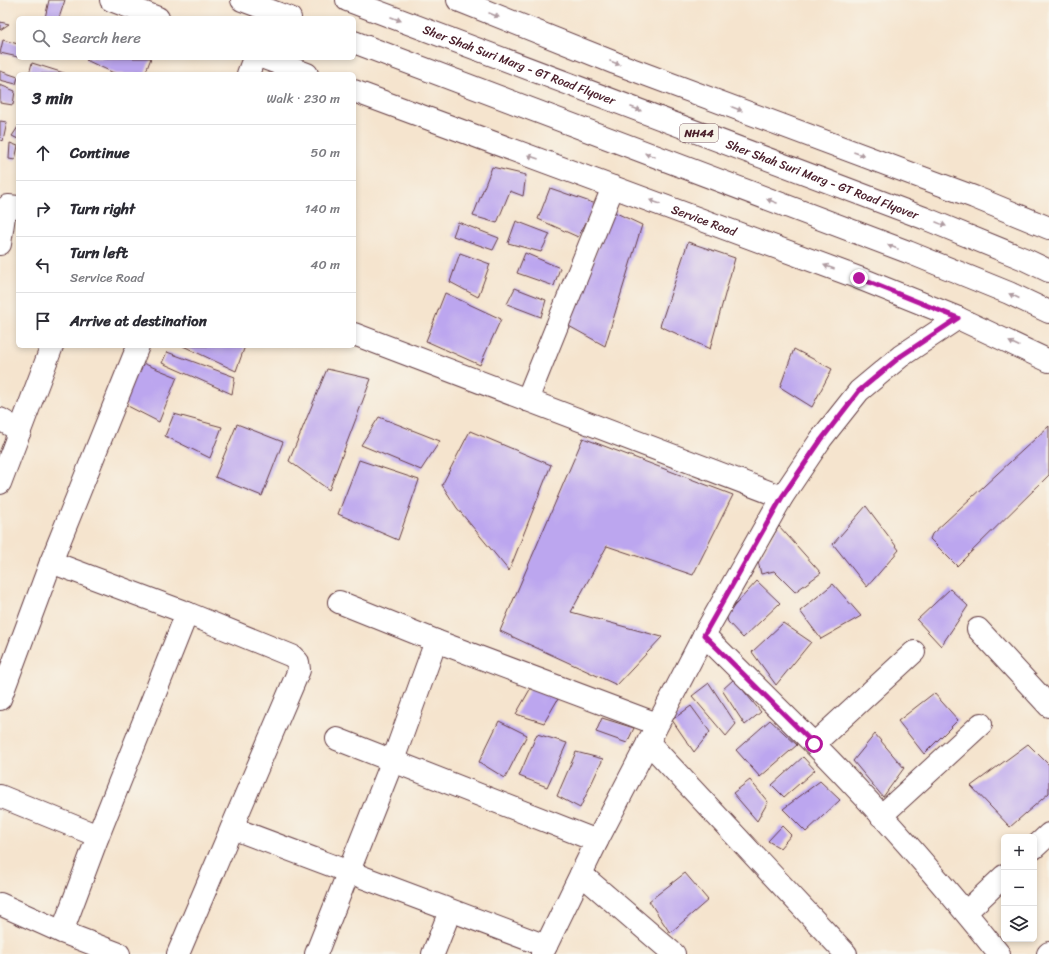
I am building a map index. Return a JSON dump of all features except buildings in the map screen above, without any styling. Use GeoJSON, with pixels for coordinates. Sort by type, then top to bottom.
{"type":"FeatureCollection","features":[{"type":"Feature","properties":{"kind":"main road"},"geometry":{"type":"LineString","coordinates":[[111,0],[153,16]]}},
{"type":"Feature","properties":{"kind":"main road"},"geometry":{"type":"LineString","coordinates":[[242,0],[285,16]]}},
{"type":"Feature","properties":{"kind":"main road","name":"Sher Shah Suri Marg - GT Road Flyover"},"geometry":{"type":"LineString","coordinates":[[346,0],[924,218],[1024,259],[1049,271]]}},
{"type":"Feature","properties":{"kind":"main road"},"geometry":{"type":"LineString","coordinates":[[458,0],[615,64],[974,197],[1046,222]]}},
{"type":"Feature","properties":{"kind":"main road"},"geometry":{"type":"LineString","coordinates":[[356,43],[908,252],[1009,293],[1049,312]]}},
{"type":"Feature","properties":{"kind":"main road"},"geometry":{"type":"LineString","coordinates":[[249,72],[253,60]]}},
{"type":"Feature","properties":{"kind":"main road"},"geometry":{"type":"LineString","coordinates":[[269,60],[302,72]]}},
{"type":"Feature","properties":{"kind":"main road","name":"Service Road"},"geometry":{"type":"LineString","coordinates":[[356,92],[859,278],[958,318],[1049,361]]}},
{"type":"Feature","properties":{"kind":"main road"},"geometry":{"type":"LineString","coordinates":[[527,400],[612,187]]}},
{"type":"Feature","properties":{"kind":"main road"},"geometry":{"type":"LineString","coordinates":[[0,244],[4,216],[8,206],[16,207]]}},
{"type":"Feature","properties":{"kind":"main road"},"geometry":{"type":"LineString","coordinates":[[232,828],[450,910],[544,950],[597,841],[704,635],[782,497],[821,440],[859,391],[901,356],[958,318]]}},
{"type":"Feature","properties":{"kind":"main road"},"geometry":{"type":"LineString","coordinates":[[356,335],[782,497]]}},
{"type":"Feature","properties":{"kind":"main road"},"geometry":{"type":"LineString","coordinates":[[0,483],[51,348]]}},
{"type":"Feature","properties":{"kind":"main road"},"geometry":{"type":"LineString","coordinates":[[0,698],[51,562],[137,348]]}},
{"type":"Feature","properties":{"kind":"main road"},"geometry":{"type":"LineString","coordinates":[[0,419],[20,431]]}},
{"type":"Feature","properties":{"kind":"main road"},"geometry":{"type":"LineString","coordinates":[[51,562],[187,613],[292,656],[298,662],[299,670],[178,954]]}},
{"type":"Feature","properties":{"kind":"main road"},"geometry":{"type":"LineString","coordinates":[[339,602],[436,641],[653,733],[846,954]]}},
{"type":"Feature","properties":{"kind":"main road"},"geometry":{"type":"LineString","coordinates":[[62,932],[98,836],[187,613]]}},
{"type":"Feature","properties":{"kind":"main road"},"geometry":{"type":"LineString","coordinates":[[978,629],[1049,706]]}},
{"type":"Feature","properties":{"kind":"main road"},"geometry":{"type":"LineString","coordinates":[[704,635],[814,744],[881,816],[966,912],[999,954]]}},
{"type":"Feature","properties":{"kind":"main road"},"geometry":{"type":"LineString","coordinates":[[316,954],[347,872],[393,760],[436,641]]}},
{"type":"Feature","properties":{"kind":"main road"},"geometry":{"type":"LineString","coordinates":[[814,744],[914,652]]}},
{"type":"Feature","properties":{"kind":"main road"},"geometry":{"type":"LineString","coordinates":[[881,816],[982,724]]}},
{"type":"Feature","properties":{"kind":"main road"},"geometry":{"type":"LineString","coordinates":[[338,739],[597,841]]}},
{"type":"Feature","properties":{"kind":"main road"},"geometry":{"type":"LineString","coordinates":[[0,796],[98,836]]}},
{"type":"Feature","properties":{"kind":"main road"},"geometry":{"type":"LineString","coordinates":[[1037,845],[1049,834]]}},
{"type":"Feature","properties":{"kind":"main road"},"geometry":{"type":"LineString","coordinates":[[581,874],[674,954]]}},
{"type":"Feature","properties":{"kind":"main road"},"geometry":{"type":"LineString","coordinates":[[966,912],[1001,879]]}},
{"type":"Feature","properties":{"kind":"main road"},"geometry":{"type":"LineString","coordinates":[[0,904],[62,932],[120,954]]}},
{"type":"Feature","properties":{"kind":"main road"},"geometry":{"type":"LineString","coordinates":[[433,954],[450,910]]}},
{"type":"Feature","properties":{"kind":"route"},"geometry":{"type":"LineString","coordinates":[[814,744],[704,635],[782,497],[821,440],[859,391],[901,356],[958,318],[859,278]]}}]}
